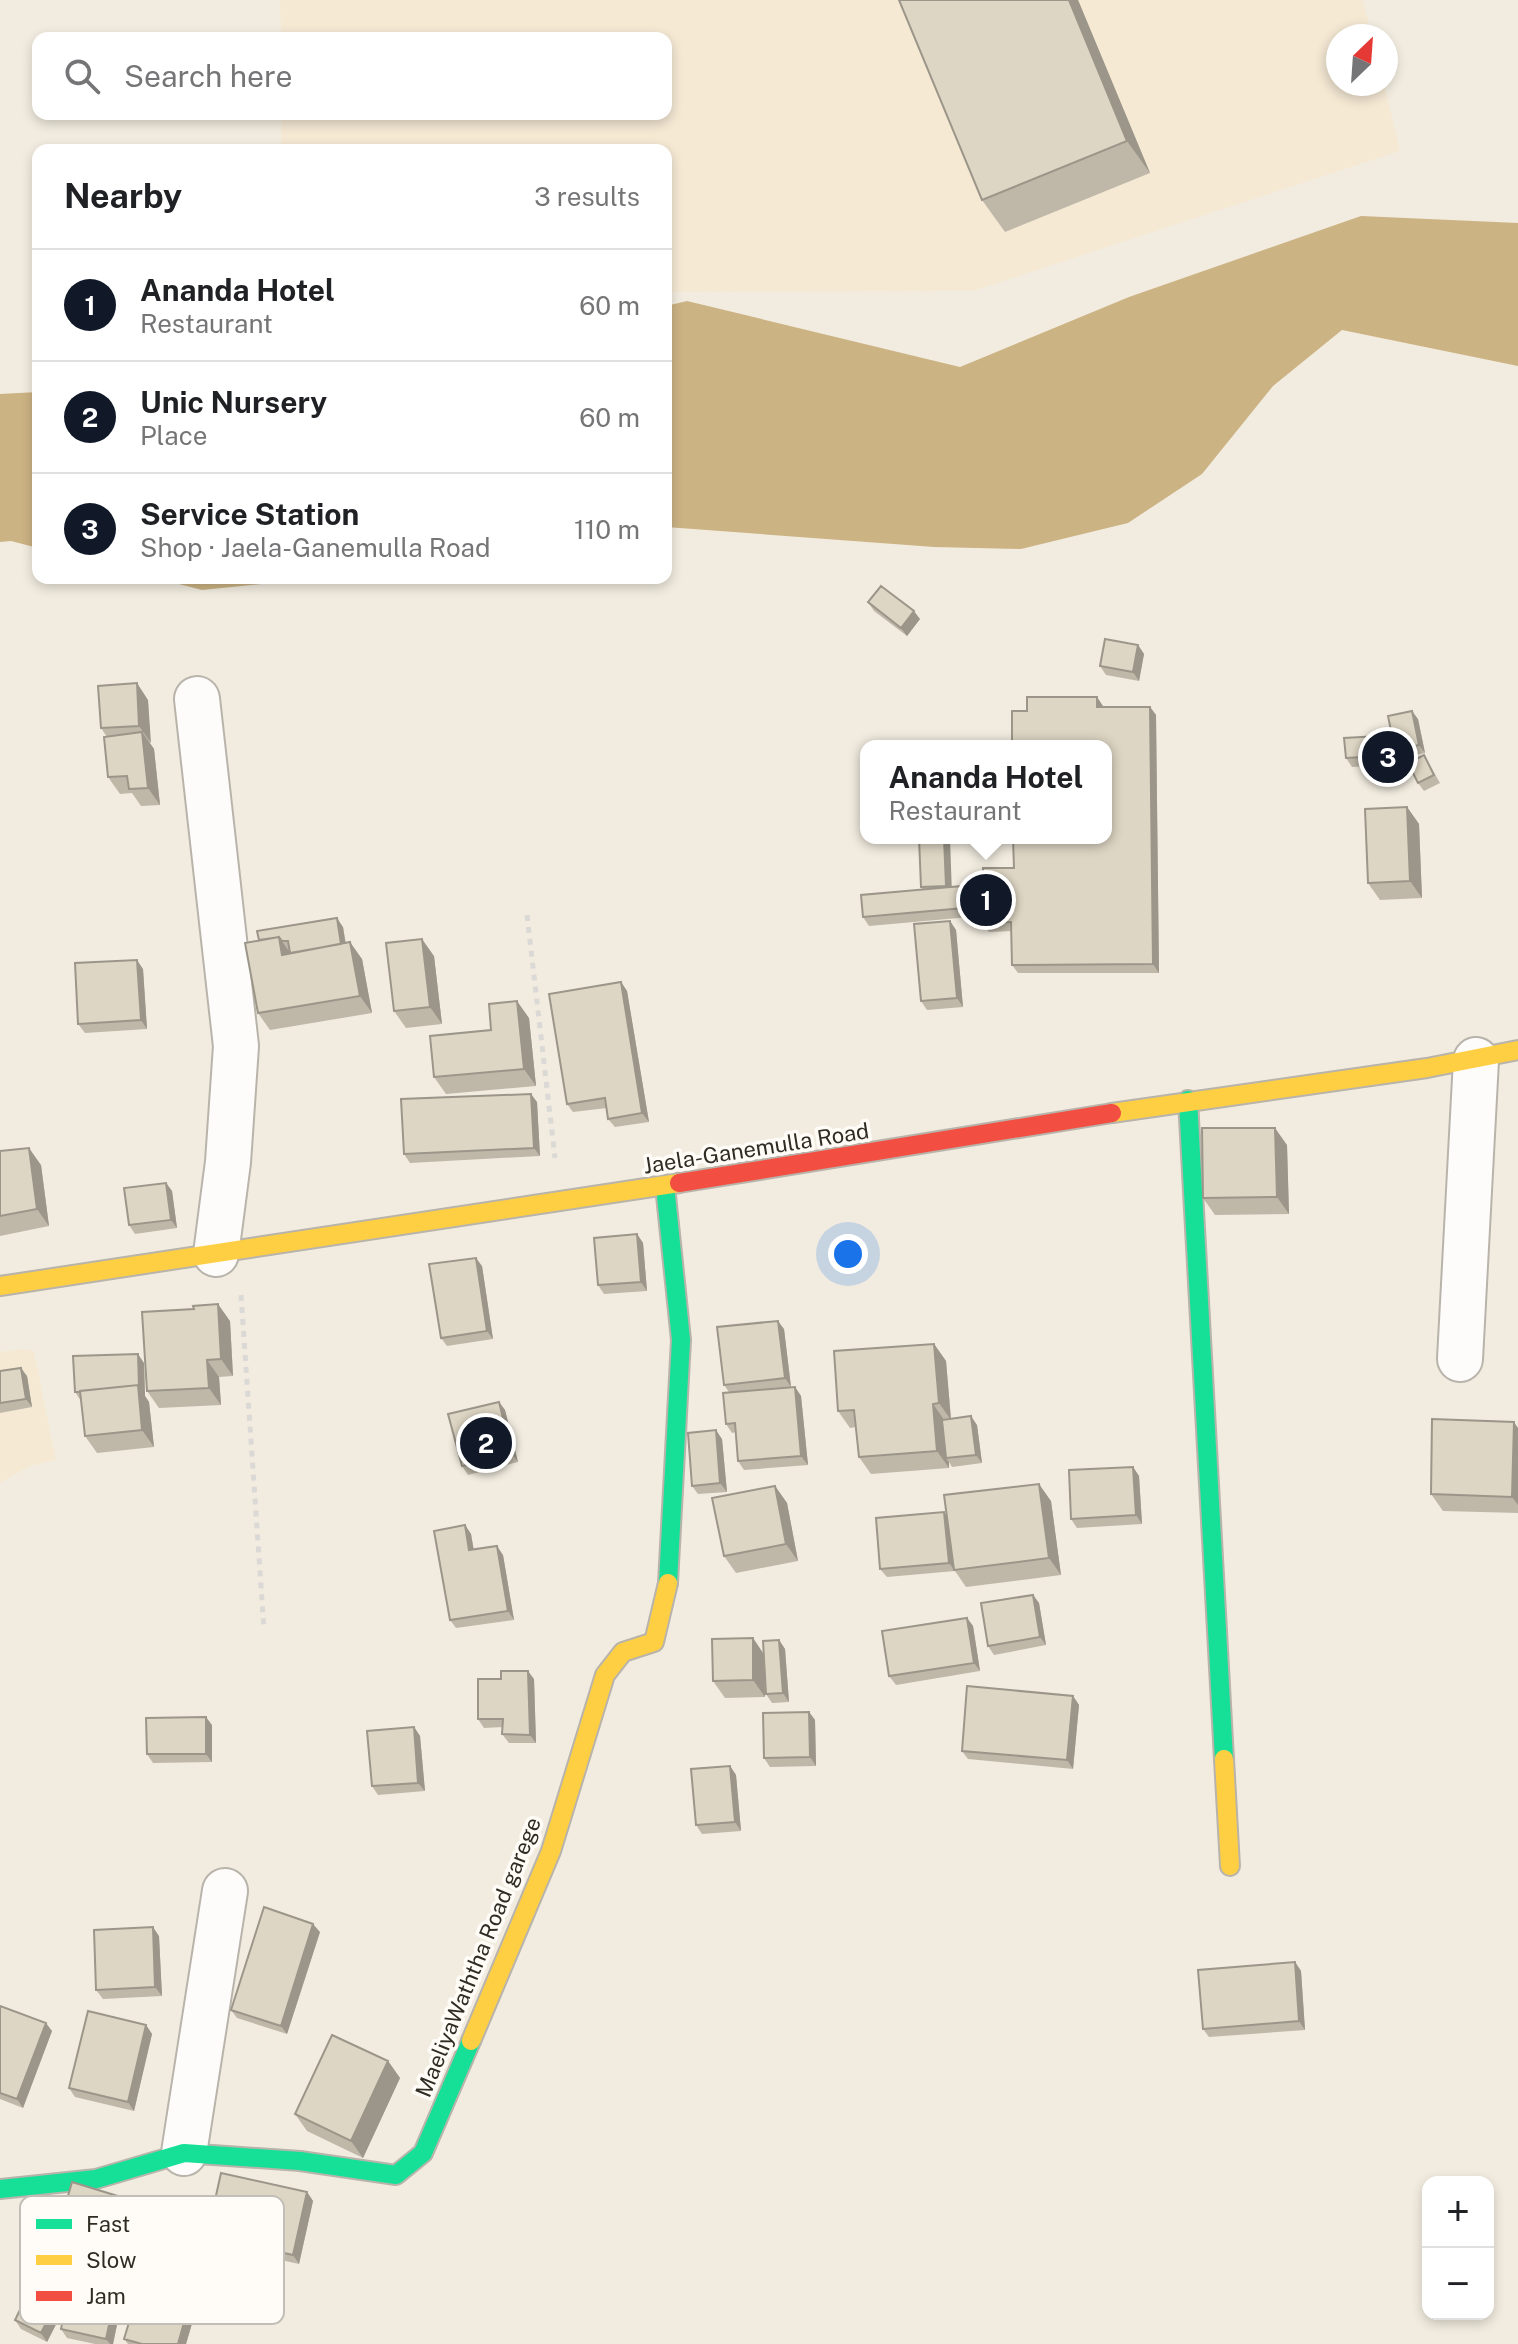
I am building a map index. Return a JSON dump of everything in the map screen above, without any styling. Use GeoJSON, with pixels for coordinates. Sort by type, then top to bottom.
{"type":"FeatureCollection","features":[{"type":"Feature","properties":{"kind":"street"},"geometry":{"type":"LineString","coordinates":[[197,699],[236,1046],[228,1162],[227,1252]]}},
{"type":"Feature","properties":{"kind":"street","name":"Jaela-Ganemulla Road"},"geometry":{"type":"LineString","coordinates":[[0,1286],[665,1186],[1188,1100],[1476,1060],[1518,1050]]}},
{"type":"Feature","properties":{"kind":"street"},"geometry":{"type":"LineString","coordinates":[[1460,1359],[1476,1060]]}},
{"type":"Feature","properties":{"kind":"street"},"geometry":{"type":"LineString","coordinates":[[1188,1100],[1230,1866]]}},
{"type":"Feature","properties":{"kind":"street","name":"MaeliyaWaththa Road garege"},"geometry":{"type":"LineString","coordinates":[[0,2189],[96,2179],[184,2153],[300,2161],[396,2175],[423,2153],[551,1851],[605,1675],[623,1652],[654,1642],[670,1575],[681,1340],[665,1186]]}},
{"type":"Feature","properties":{"kind":"street"},"geometry":{"type":"LineString","coordinates":[[184,2153],[225,1891]]}},
{"type":"Feature","properties":{"kind":"path"},"geometry":{"type":"LineString","coordinates":[[527,915],[559,1202]]}},
{"type":"Feature","properties":{"kind":"path"},"geometry":{"type":"LineString","coordinates":[[227,1252],[264,1630]]}},
{"type":"Feature","properties":{"kind":"shaded area"},"geometry":{"type":"Polygon","coordinates":[[[280,0],[1363,0],[1369,24],[1326,24],[1326,96],[1387,96],[1400,151],[973,291],[672,292],[672,144],[281,144],[281,120],[672,120],[672,32],[281,32],[280,0]]]}},
{"type":"Feature","properties":{"kind":"shaded area"},"geometry":{"type":"Polygon","coordinates":[[[1361,216],[1518,223],[1518,366],[1342,330],[1273,386],[1202,474],[1128,523],[1021,549],[934,547],[672,527],[672,305],[687,301],[960,367],[1129,297],[1361,216]]]}},
{"type":"Feature","properties":{"kind":"shaded area"},"geometry":{"type":"Polygon","coordinates":[[[32,392],[32,546],[11,541],[0,542],[0,394],[32,392]]]}},
{"type":"Feature","properties":{"kind":"shaded area"},"geometry":{"type":"Polygon","coordinates":[[[179,584],[262,584],[202,590],[179,584]]]}},
{"type":"Feature","properties":{"kind":"shaded area"},"geometry":{"type":"Polygon","coordinates":[[[34,1351],[56,1460],[30,1466],[0,1483],[0,1352],[34,1351]]]}},
{"type":"Feature","properties":{"kind":"building"},"geometry":{"type":"Polygon","coordinates":[[[899,0],[1069,0],[1127,141],[982,200],[899,0]]]}},
{"type":"Feature","properties":{"kind":"building"},"geometry":{"type":"Polygon","coordinates":[[[881,586],[914,611],[901,628],[868,602],[881,586]]]}},
{"type":"Feature","properties":{"kind":"building"},"geometry":{"type":"Polygon","coordinates":[[[1105,639],[1138,645],[1133,672],[1100,666],[1105,639]]]}},
{"type":"Feature","properties":{"kind":"building"},"geometry":{"type":"Polygon","coordinates":[[[137,683],[139,726],[101,728],[98,686],[137,683]]]}},
{"type":"Feature","properties":{"kind":"building"},"geometry":{"type":"Polygon","coordinates":[[[1027,697],[1097,697],[1097,707],[1150,707],[1153,964],[1012,965],[1011,922],[983,923],[983,868],[1014,868],[1013,844],[1112,844],[1112,740],[1012,740],[1012,711],[1027,711],[1027,697]]]}},
{"type":"Feature","properties":{"kind":"building"},"geometry":{"type":"Polygon","coordinates":[[[1412,711],[1419,745],[1395,750],[1388,716],[1412,711]]]}},
{"type":"Feature","properties":{"kind":"building"},"geometry":{"type":"Polygon","coordinates":[[[142,732],[148,788],[129,789],[127,776],[108,777],[104,737],[142,732]]]}},
{"type":"Feature","properties":{"kind":"building"},"geometry":{"type":"Polygon","coordinates":[[[1379,736],[1380,756],[1346,758],[1344,738],[1379,736]]]}},
{"type":"Feature","properties":{"kind":"building"},"geometry":{"type":"Polygon","coordinates":[[[1424,755],[1434,775],[1418,783],[1408,763],[1424,755]]]}},
{"type":"Feature","properties":{"kind":"building"},"geometry":{"type":"Polygon","coordinates":[[[1407,807],[1410,881],[1368,883],[1365,809],[1407,807]]]}},
{"type":"Feature","properties":{"kind":"building"},"geometry":{"type":"Polygon","coordinates":[[[919,844],[944,844],[946,886],[921,887],[919,844]]]}},
{"type":"Feature","properties":{"kind":"building"},"geometry":{"type":"Polygon","coordinates":[[[973,885],[975,907],[863,917],[861,895],[973,885]]]}},
{"type":"Feature","properties":{"kind":"building"},"geometry":{"type":"Polygon","coordinates":[[[337,918],[341,944],[290,953],[288,941],[282,941],[279,937],[259,940],[257,931],[337,918]]]}},
{"type":"Feature","properties":{"kind":"building"},"geometry":{"type":"Polygon","coordinates":[[[950,921],[957,998],[921,1001],[914,924],[950,921]]]}},
{"type":"Feature","properties":{"kind":"building"},"geometry":{"type":"Polygon","coordinates":[[[279,937],[282,955],[350,942],[360,996],[258,1013],[245,943],[279,937]]]}},
{"type":"Feature","properties":{"kind":"building"},"geometry":{"type":"Polygon","coordinates":[[[422,939],[430,1007],[394,1011],[386,943],[422,939]]]}},
{"type":"Feature","properties":{"kind":"building"},"geometry":{"type":"Polygon","coordinates":[[[137,960],[141,1020],[78,1024],[75,963],[137,960]]]}},
{"type":"Feature","properties":{"kind":"building"},"geometry":{"type":"Polygon","coordinates":[[[621,982],[642,1113],[608,1119],[605,1098],[567,1104],[549,994],[621,982]]]}},
{"type":"Feature","properties":{"kind":"building"},"geometry":{"type":"Polygon","coordinates":[[[517,1001],[524,1069],[434,1077],[430,1036],[491,1030],[489,1004],[517,1001]]]}},
{"type":"Feature","properties":{"kind":"building"},"geometry":{"type":"Polygon","coordinates":[[[531,1094],[534,1148],[404,1154],[401,1099],[531,1094]]]}},
{"type":"Feature","properties":{"kind":"building"},"geometry":{"type":"Polygon","coordinates":[[[1202,1128],[1275,1128],[1277,1197],[1203,1198],[1202,1128]]]}},
{"type":"Feature","properties":{"kind":"building"},"geometry":{"type":"Polygon","coordinates":[[[29,1148],[37,1209],[0,1216],[0,1151],[29,1148]]]}},
{"type":"Feature","properties":{"kind":"building"},"geometry":{"type":"Polygon","coordinates":[[[166,1183],[171,1220],[129,1225],[124,1188],[166,1183]]]}},
{"type":"Feature","properties":{"kind":"building"},"geometry":{"type":"Polygon","coordinates":[[[637,1234],[641,1282],[598,1285],[594,1238],[637,1234]]]}},
{"type":"Feature","properties":{"kind":"building"},"geometry":{"type":"Polygon","coordinates":[[[476,1258],[487,1331],[441,1338],[429,1264],[476,1258]]]}},
{"type":"Feature","properties":{"kind":"building"},"geometry":{"type":"Polygon","coordinates":[[[218,1304],[221,1359],[207,1360],[209,1388],[147,1391],[142,1312],[194,1309],[193,1306],[218,1304]]]}},
{"type":"Feature","properties":{"kind":"building"},"geometry":{"type":"Polygon","coordinates":[[[778,1321],[785,1378],[724,1385],[717,1327],[778,1321]]]}},
{"type":"Feature","properties":{"kind":"building"},"geometry":{"type":"Polygon","coordinates":[[[934,1344],[939,1403],[933,1404],[937,1451],[859,1457],[854,1410],[838,1411],[834,1351],[934,1344]]]}},
{"type":"Feature","properties":{"kind":"building"},"geometry":{"type":"Polygon","coordinates":[[[138,1354],[139,1388],[138,1385],[75,1392],[73,1356],[138,1354]]]}},
{"type":"Feature","properties":{"kind":"building"},"geometry":{"type":"Polygon","coordinates":[[[21,1368],[26,1399],[0,1403],[0,1371],[21,1368]]]}},
{"type":"Feature","properties":{"kind":"building"},"geometry":{"type":"Polygon","coordinates":[[[138,1385],[142,1430],[85,1436],[80,1391],[138,1385]]]}},
{"type":"Feature","properties":{"kind":"building"},"geometry":{"type":"Polygon","coordinates":[[[795,1387],[801,1456],[738,1461],[735,1423],[726,1424],[723,1393],[795,1387]]]}},
{"type":"Feature","properties":{"kind":"building"},"geometry":{"type":"Polygon","coordinates":[[[499,1402],[512,1454],[462,1466],[448,1414],[499,1402]]]}},
{"type":"Feature","properties":{"kind":"building"},"geometry":{"type":"Polygon","coordinates":[[[971,1416],[976,1455],[946,1458],[942,1420],[971,1416]]]}},
{"type":"Feature","properties":{"kind":"building"},"geometry":{"type":"Polygon","coordinates":[[[1432,1419],[1514,1422],[1512,1497],[1431,1494],[1432,1419]]]}},
{"type":"Feature","properties":{"kind":"building"},"geometry":{"type":"Polygon","coordinates":[[[716,1430],[720,1483],[692,1486],[688,1433],[716,1430]]]}},
{"type":"Feature","properties":{"kind":"building"},"geometry":{"type":"Polygon","coordinates":[[[1133,1467],[1136,1515],[1071,1519],[1069,1470],[1133,1467]]]}},
{"type":"Feature","properties":{"kind":"building"},"geometry":{"type":"Polygon","coordinates":[[[1039,1484],[1049,1558],[954,1570],[944,1495],[1039,1484]]]}},
{"type":"Feature","properties":{"kind":"building"},"geometry":{"type":"Polygon","coordinates":[[[775,1486],[786,1544],[724,1556],[712,1498],[775,1486]]]}},
{"type":"Feature","properties":{"kind":"building"},"geometry":{"type":"Polygon","coordinates":[[[944,1512],[949,1563],[880,1569],[876,1518],[944,1512]]]}},
{"type":"Feature","properties":{"kind":"building"},"geometry":{"type":"Polygon","coordinates":[[[465,1525],[469,1550],[497,1546],[508,1611],[450,1620],[434,1531],[465,1525]]]}},
{"type":"Feature","properties":{"kind":"building"},"geometry":{"type":"Polygon","coordinates":[[[1033,1595],[1040,1637],[988,1646],[981,1603],[1033,1595]]]}},
{"type":"Feature","properties":{"kind":"building"},"geometry":{"type":"Polygon","coordinates":[[[967,1618],[974,1663],[889,1676],[882,1631],[967,1618]]]}},
{"type":"Feature","properties":{"kind":"building"},"geometry":{"type":"Polygon","coordinates":[[[753,1638],[753,1680],[713,1681],[712,1639],[753,1638]]]}},
{"type":"Feature","properties":{"kind":"building"},"geometry":{"type":"Polygon","coordinates":[[[779,1640],[783,1693],[766,1694],[763,1641],[779,1640]]]}},
{"type":"Feature","properties":{"kind":"building"},"geometry":{"type":"Polygon","coordinates":[[[501,1671],[528,1671],[530,1735],[502,1734],[503,1719],[478,1719],[478,1679],[501,1679],[501,1671]]]}},
{"type":"Feature","properties":{"kind":"building"},"geometry":{"type":"Polygon","coordinates":[[[967,1686],[1073,1696],[1067,1760],[962,1751],[967,1686]]]}},
{"type":"Feature","properties":{"kind":"building"},"geometry":{"type":"Polygon","coordinates":[[[809,1712],[810,1757],[764,1758],[763,1713],[809,1712]]]}},
{"type":"Feature","properties":{"kind":"building"},"geometry":{"type":"Polygon","coordinates":[[[206,1717],[206,1754],[147,1754],[146,1718],[206,1717]]]}},
{"type":"Feature","properties":{"kind":"building"},"geometry":{"type":"Polygon","coordinates":[[[414,1727],[418,1783],[372,1786],[367,1731],[414,1727]]]}},
{"type":"Feature","properties":{"kind":"building"},"geometry":{"type":"Polygon","coordinates":[[[730,1766],[735,1822],[696,1825],[691,1769],[730,1766]]]}},
{"type":"Feature","properties":{"kind":"building"},"geometry":{"type":"Polygon","coordinates":[[[264,1907],[313,1924],[281,2026],[231,2010],[264,1907]]]}},
{"type":"Feature","properties":{"kind":"building"},"geometry":{"type":"Polygon","coordinates":[[[153,1927],[155,1987],[96,1990],[94,1930],[153,1927]]]}},
{"type":"Feature","properties":{"kind":"building"},"geometry":{"type":"Polygon","coordinates":[[[1295,1962],[1299,2021],[1203,2029],[1198,1970],[1295,1962]]]}},
{"type":"Feature","properties":{"kind":"building"},"geometry":{"type":"Polygon","coordinates":[[[0,2006],[46,2023],[17,2099],[0,2093],[0,2006]]]}},
{"type":"Feature","properties":{"kind":"building"},"geometry":{"type":"Polygon","coordinates":[[[88,2011],[146,2025],[128,2102],[69,2088],[88,2011]]]}},
{"type":"Feature","properties":{"kind":"building"},"geometry":{"type":"Polygon","coordinates":[[[332,2035],[388,2061],[351,2141],[295,2114],[332,2035]]]}},
{"type":"Feature","properties":{"kind":"building"},"geometry":{"type":"Polygon","coordinates":[[[221,2173],[307,2192],[293,2255],[284,2253],[284,2196],[216,2196],[221,2173]]]}},
{"type":"Feature","properties":{"kind":"building"},"geometry":{"type":"Polygon","coordinates":[[[72,2182],[118,2196],[68,2196],[72,2182]]]}},
{"type":"Feature","properties":{"kind":"building"},"geometry":{"type":"Polygon","coordinates":[[[23,2324],[46,2324],[41,2333],[23,2324]]]}},
{"type":"Feature","properties":{"kind":"building"},"geometry":{"type":"Polygon","coordinates":[[[62,2324],[109,2324],[106,2339],[61,2329],[62,2324]]]}},
{"type":"Feature","properties":{"kind":"building"},"geometry":{"type":"Polygon","coordinates":[[[129,2324],[184,2324],[178,2344],[142,2344],[124,2339],[129,2324]]]}},
{"type":"Feature","properties":{"kind":"traffic: fast"},"geometry":{"type":"LineString","coordinates":[[1188,1100],[1224,1759]]}},
{"type":"Feature","properties":{"kind":"traffic: fast"},"geometry":{"type":"LineString","coordinates":[[665,1186],[681,1340],[668,1583]]}},
{"type":"Feature","properties":{"kind":"traffic: fast"},"geometry":{"type":"LineString","coordinates":[[0,2189],[96,2179],[184,2153],[300,2161],[396,2175],[423,2153],[471,2041]]}},
{"type":"Feature","properties":{"kind":"traffic: slow"},"geometry":{"type":"LineString","coordinates":[[1112,1113],[1427,1068],[1518,1050]]}},
{"type":"Feature","properties":{"kind":"traffic: slow"},"geometry":{"type":"LineString","coordinates":[[0,1286],[679,1183]]}},
{"type":"Feature","properties":{"kind":"traffic: slow"},"geometry":{"type":"LineString","coordinates":[[471,2041],[551,1851],[605,1675],[623,1652],[654,1642],[668,1583]]}},
{"type":"Feature","properties":{"kind":"traffic: slow"},"geometry":{"type":"LineString","coordinates":[[1224,1759],[1230,1866]]}},
{"type":"Feature","properties":{"kind":"traffic: jam"},"geometry":{"type":"LineString","coordinates":[[679,1183],[1112,1113]]}},
{"type":"Feature","properties":{"kind":"place","name":"Service Station"},"geometry":{"type":"Point","coordinates":[1388,757]}},
{"type":"Feature","properties":{"kind":"place","name":"Ananda Hotel"},"geometry":{"type":"Point","coordinates":[986,900]}},
{"type":"Feature","properties":{"kind":"place","name":"Unic Nursery"},"geometry":{"type":"Point","coordinates":[486,1443]}}]}
